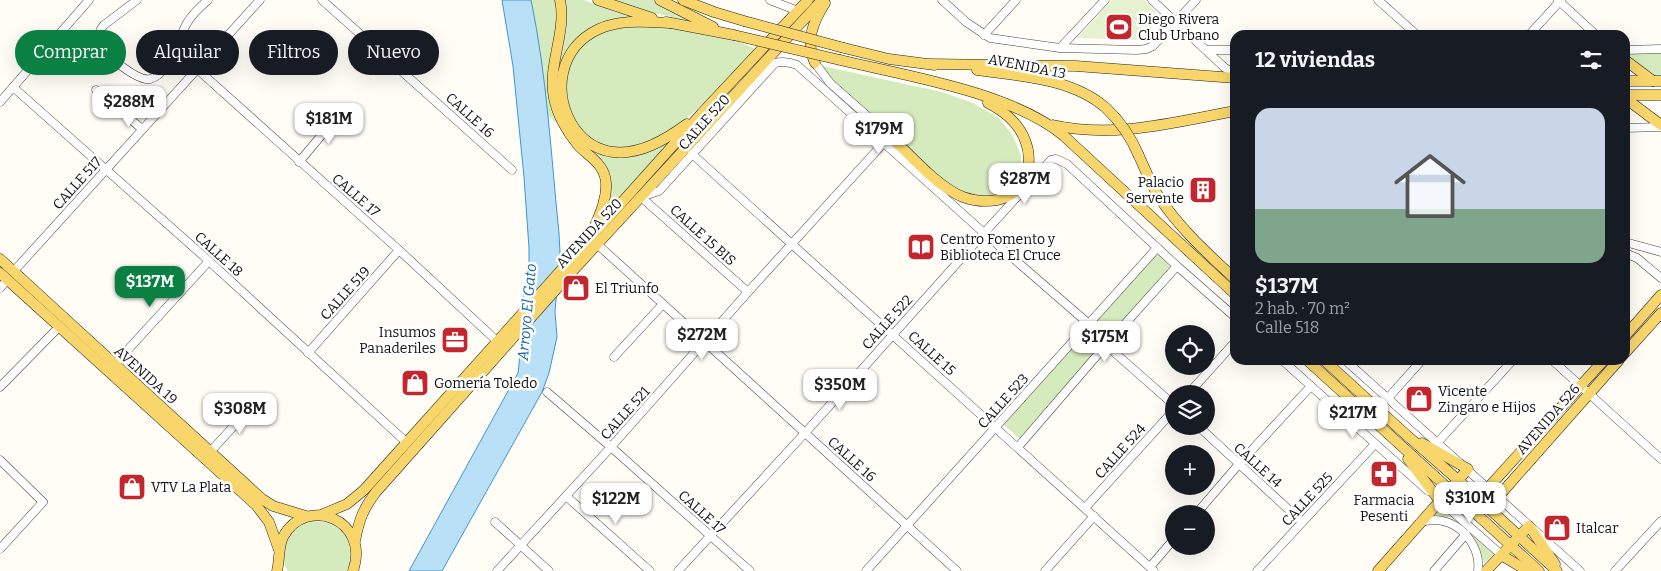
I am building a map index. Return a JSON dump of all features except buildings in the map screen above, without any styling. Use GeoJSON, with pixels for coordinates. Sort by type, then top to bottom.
{"type":"FeatureCollection","features":[{"type":"Feature","properties":{"kind":"main road"},"geometry":{"type":"LineString","coordinates":[[560,0],[562,10],[561,29],[552,74],[554,101],[566,128],[578,145],[596,159],[602,167],[606,183],[604,201],[594,241]]}},
{"type":"Feature","properties":{"kind":"main road"},"geometry":{"type":"LineString","coordinates":[[598,0],[621,9],[670,23],[731,34],[900,73],[975,94],[1018,109],[1049,124],[1064,136],[1230,289]]}},
{"type":"Feature","properties":{"kind":"main road"},"geometry":{"type":"LineString","coordinates":[[660,0],[696,19],[731,34]]}},
{"type":"Feature","properties":{"kind":"main road","name":"AVENIDA 13"},"geometry":{"type":"LineString","coordinates":[[683,0],[744,21],[889,59],[1026,76],[1053,82],[1076,90],[1106,108],[1115,117],[1127,132],[1156,192],[1173,216],[1194,240],[1230,273]]}},
{"type":"Feature","properties":{"kind":"main road","name":"AVENIDA 520"},"geometry":{"type":"LineString","coordinates":[[320,515],[337,510],[364,490],[519,318],[564,274],[594,241],[702,113],[808,0]]}},
{"type":"Feature","properties":{"kind":"main road","name":"AVENIDA 520"},"geometry":{"type":"LineString","coordinates":[[594,241],[641,196],[822,0]]}},
{"type":"Feature","properties":{"kind":"main road"},"geometry":{"type":"LineString","coordinates":[[815,63],[810,44],[811,31],[827,0]]}},
{"type":"Feature","properties":{"kind":"main road"},"geometry":{"type":"LineString","coordinates":[[670,23],[618,23],[600,28],[584,39],[574,50],[564,69],[561,88],[563,107],[573,126],[587,142],[599,149],[614,152],[631,151],[655,144],[702,113]]}},
{"type":"Feature","properties":{"kind":"main road"},"geometry":{"type":"LineString","coordinates":[[1630,63],[1657,81]]}},
{"type":"Feature","properties":{"kind":"main road"},"geometry":{"type":"LineString","coordinates":[[930,64],[1076,66],[1230,78]]}},
{"type":"Feature","properties":{"kind":"main road"},"geometry":{"type":"LineString","coordinates":[[1630,81],[1657,81]]}},
{"type":"Feature","properties":{"kind":"main road"},"geometry":{"type":"LineString","coordinates":[[887,140],[941,183],[962,196],[988,202],[1008,196],[1018,189],[1026,176],[1029,162],[1026,140],[1006,114],[975,94]]}},
{"type":"Feature","properties":{"kind":"main road"},"geometry":{"type":"LineString","coordinates":[[1630,97],[1661,95]]}},
{"type":"Feature","properties":{"kind":"main road"},"geometry":{"type":"LineString","coordinates":[[1630,101],[1661,126]]}},
{"type":"Feature","properties":{"kind":"main road"},"geometry":{"type":"LineString","coordinates":[[1049,124],[1074,129],[1139,129],[1230,111]]}},
{"type":"Feature","properties":{"kind":"main road","name":"AVENIDA 19"},"geometry":{"type":"LineString","coordinates":[[0,259],[7,275],[59,326],[111,368],[262,498],[272,506],[306,516]]}},
{"type":"Feature","properties":{"kind":"main road","name":"AVENIDA 520"},"geometry":{"type":"LineString","coordinates":[[356,560],[355,541],[360,517],[365,506],[518,332],[564,274]]}},
{"type":"Feature","properties":{"kind":"main road","name":"AVENIDA 19"},"geometry":{"type":"LineString","coordinates":[[7,275],[111,368],[256,505],[269,522],[279,550]]}},
{"type":"Feature","properties":{"kind":"main road"},"geometry":{"type":"LineString","coordinates":[[1630,330],[1661,295]]}},
{"type":"Feature","properties":{"kind":"main road"},"geometry":{"type":"LineString","coordinates":[[1630,347],[1661,313]]}},
{"type":"Feature","properties":{"kind":"main road"},"geometry":{"type":"LineString","coordinates":[[1312,365],[1540,571]]}},
{"type":"Feature","properties":{"kind":"main road"},"geometry":{"type":"LineString","coordinates":[[1329,365],[1559,571]]}},
{"type":"Feature","properties":{"kind":"main road","name":"AVENIDA 526"},"geometry":{"type":"LineString","coordinates":[[1488,488],[1599,365]]}},
{"type":"Feature","properties":{"kind":"main road","name":"AVENIDA 526"},"geometry":{"type":"LineString","coordinates":[[1498,497],[1615,365]]}},
{"type":"Feature","properties":{"kind":"main road"},"geometry":{"type":"LineString","coordinates":[[1378,571],[1468,469],[1402,431]]}},
{"type":"Feature","properties":{"kind":"main road"},"geometry":{"type":"LineString","coordinates":[[1394,440],[1439,500]]}},
{"type":"Feature","properties":{"kind":"main road"},"geometry":{"type":"LineString","coordinates":[[279,570],[279,550],[284,536],[293,524],[306,516],[320,515],[332,518],[349,531],[355,541]]}},
{"type":"Feature","properties":{"kind":"main road"},"geometry":{"type":"LineString","coordinates":[[1486,571],[1529,526],[1559,571]]}},
{"type":"Feature","properties":{"kind":"main road"},"geometry":{"type":"LineString","coordinates":[[1501,555],[1528,571]]}},
{"type":"Feature","properties":{"kind":"main road"},"geometry":{"type":"LineString","coordinates":[[353,571],[356,560]]}},
{"type":"Feature","properties":{"kind":"main road"},"geometry":{"type":"LineString","coordinates":[[356,560],[360,571]]}},
{"type":"Feature","properties":{"kind":"street"},"geometry":{"type":"LineString","coordinates":[[0,102],[89,0]]}},
{"type":"Feature","properties":{"kind":"street"},"geometry":{"type":"LineString","coordinates":[[137,0],[100,28],[99,41],[103,50],[136,77],[144,80],[150,80],[163,71],[187,23],[208,0]]}},
{"type":"Feature","properties":{"kind":"street","name":"CALLE 517"},"geometry":{"type":"LineString","coordinates":[[233,30],[260,0]]}},
{"type":"Feature","properties":{"kind":"street","name":"CALLE 16"},"geometry":{"type":"LineString","coordinates":[[322,0],[512,170]]}},
{"type":"Feature","properties":{"kind":"street"},"geometry":{"type":"LineString","coordinates":[[770,0],[798,11]]}},
{"type":"Feature","properties":{"kind":"street","name":"AVENIDA 13"},"geometry":{"type":"LineString","coordinates":[[942,0],[984,35]]}},
{"type":"Feature","properties":{"kind":"street"},"geometry":{"type":"LineString","coordinates":[[1016,0],[984,35],[1001,40],[1060,48],[1137,50],[1153,46],[1196,0]]}},
{"type":"Feature","properties":{"kind":"street"},"geometry":{"type":"LineString","coordinates":[[1060,48],[1105,0]]}},
{"type":"Feature","properties":{"kind":"street"},"geometry":{"type":"LineString","coordinates":[[1152,0],[1230,71]]}},
{"type":"Feature","properties":{"kind":"street"},"geometry":{"type":"LineString","coordinates":[[1380,1],[1412,30]]}},
{"type":"Feature","properties":{"kind":"street"},"geometry":{"type":"LineString","coordinates":[[1534,30],[1560,1],[1591,30]]}},
{"type":"Feature","properties":{"kind":"street"},"geometry":{"type":"LineString","coordinates":[[1206,50],[1230,50]]}},
{"type":"Feature","properties":{"kind":"street"},"geometry":{"type":"LineString","coordinates":[[1630,50],[1661,50]]}},
{"type":"Feature","properties":{"kind":"street","name":"CALLE 520"},"geometry":{"type":"LineString","coordinates":[[641,196],[659,191],[769,68],[775,63],[783,61],[797,65],[887,140]]}},
{"type":"Feature","properties":{"kind":"street"},"geometry":{"type":"LineString","coordinates":[[815,63],[830,83],[984,233],[1089,324]]}},
{"type":"Feature","properties":{"kind":"street","name":"CALLE 517"},"geometry":{"type":"LineString","coordinates":[[0,288],[7,275],[192,75]]}},
{"type":"Feature","properties":{"kind":"street","name":"CALLE 17"},"geometry":{"type":"LineString","coordinates":[[203,75],[399,250],[498,342]]}},
{"type":"Feature","properties":{"kind":"street","name":"CALLE 18"},"geometry":{"type":"LineString","coordinates":[[14,87],[209,260],[406,442]]}},
{"type":"Feature","properties":{"kind":"street"},"geometry":{"type":"LineString","coordinates":[[96,90],[142,129]]}},
{"type":"Feature","properties":{"kind":"street"},"geometry":{"type":"LineString","coordinates":[[299,162],[341,112]]}},
{"type":"Feature","properties":{"kind":"street"},"geometry":{"type":"LineString","coordinates":[[1630,128],[1661,126]]}},
{"type":"Feature","properties":{"kind":"street","name":"CALLE 521"},"geometry":{"type":"LineString","coordinates":[[497,571],[887,140]]}},
{"type":"Feature","properties":{"kind":"street","name":"CALLE 15"},"geometry":{"type":"LineString","coordinates":[[692,154],[1152,569]]}},
{"type":"Feature","properties":{"kind":"street","name":"CALLE 522"},"geometry":{"type":"LineString","coordinates":[[678,571],[806,433],[1051,160],[1056,159],[1067,164],[1157,248]]}},
{"type":"Feature","properties":{"kind":"street","name":"CALLE 15 BIS"},"geometry":{"type":"LineString","coordinates":[[641,196],[748,292]]}},
{"type":"Feature","properties":{"kind":"street","name":"CALLE 16"},"geometry":{"type":"LineString","coordinates":[[594,241],[957,571]]}},
{"type":"Feature","properties":{"kind":"street"},"geometry":{"type":"LineString","coordinates":[[1630,243],[1661,252]]}},
{"type":"Feature","properties":{"kind":"street"},"geometry":{"type":"LineString","coordinates":[[1157,248],[1230,313]]}},
{"type":"Feature","properties":{"kind":"street","name":"CALLE 523"},"geometry":{"type":"LineString","coordinates":[[866,571],[1157,248]]}},
{"type":"Feature","properties":{"kind":"street","name":"CALLE 519"},"geometry":{"type":"LineString","coordinates":[[308,353],[399,250]]}},
{"type":"Feature","properties":{"kind":"street"},"geometry":{"type":"LineString","coordinates":[[1630,255],[1637,258],[1661,278]]}},
{"type":"Feature","properties":{"kind":"street"},"geometry":{"type":"LineString","coordinates":[[111,368],[209,260]]}},
{"type":"Feature","properties":{"kind":"street"},"geometry":{"type":"LineString","coordinates":[[1018,447],[1177,266]]}},
{"type":"Feature","properties":{"kind":"street"},"geometry":{"type":"LineString","coordinates":[[614,357],[663,304]]}},
{"type":"Feature","properties":{"kind":"street"},"geometry":{"type":"LineString","coordinates":[[0,388],[59,326]]}},
{"type":"Feature","properties":{"kind":"street"},"geometry":{"type":"LineString","coordinates":[[1106,345],[1165,397]]}},
{"type":"Feature","properties":{"kind":"street"},"geometry":{"type":"LineString","coordinates":[[1196,385],[1230,348]]}},
{"type":"Feature","properties":{"kind":"street"},"geometry":{"type":"LineString","coordinates":[[1288,365],[1519,571]]}},
{"type":"Feature","properties":{"kind":"street"},"geometry":{"type":"LineString","coordinates":[[1351,365],[1580,571]]}},
{"type":"Feature","properties":{"kind":"street"},"geometry":{"type":"LineString","coordinates":[[1388,398],[1418,365]]}},
{"type":"Feature","properties":{"kind":"street"},"geometry":{"type":"LineString","coordinates":[[1438,442],[1508,365]]}},
{"type":"Feature","properties":{"kind":"street"},"geometry":{"type":"LineString","coordinates":[[1557,365],[1661,459]]}},
{"type":"Feature","properties":{"kind":"street"},"geometry":{"type":"LineString","coordinates":[[1204,505],[1311,386]]}},
{"type":"Feature","properties":{"kind":"street","name":"CALLE 17"},"geometry":{"type":"LineString","coordinates":[[547,392],[750,571]]}},
{"type":"Feature","properties":{"kind":"street"},"geometry":{"type":"LineString","coordinates":[[210,452],[254,404]]}},
{"type":"Feature","properties":{"kind":"street","name":"CALLE 524"},"geometry":{"type":"LineString","coordinates":[[1085,508],[1165,420]]}},
{"type":"Feature","properties":{"kind":"street","name":"CALLE 14"},"geometry":{"type":"LineString","coordinates":[[1208,435],[1302,522]]}},
{"type":"Feature","properties":{"kind":"street","name":"CALLE 525"},"geometry":{"type":"LineString","coordinates":[[1257,571],[1375,444]]}},
{"type":"Feature","properties":{"kind":"street"},"geometry":{"type":"LineString","coordinates":[[0,460],[42,499],[42,504],[0,549]]}},
{"type":"Feature","properties":{"kind":"street"},"geometry":{"type":"LineString","coordinates":[[566,496],[650,571]]}},
{"type":"Feature","properties":{"kind":"street"},"geometry":{"type":"LineString","coordinates":[[1045,571],[1094,516]]}},
{"type":"Feature","properties":{"kind":"street"},"geometry":{"type":"LineString","coordinates":[[1420,522],[1437,520],[1453,525],[1466,534],[1475,548],[1479,564],[1478,571]]}},
{"type":"Feature","properties":{"kind":"street"},"geometry":{"type":"LineString","coordinates":[[1615,571],[1661,521]]}},
{"type":"Feature","properties":{"kind":"street"},"geometry":{"type":"LineString","coordinates":[[495,522],[549,571]]}},
{"type":"Feature","properties":{"kind":"street"},"geometry":{"type":"LineString","coordinates":[[1434,571],[1466,534]]}},
{"type":"Feature","properties":{"kind":"street"},"geometry":{"type":"LineString","coordinates":[[1152,569],[1165,551]]}},
{"type":"Feature","properties":{"kind":"green space"},"geometry":{"type":"Polygon","coordinates":[[[531,0],[555,0],[554,49],[563,128],[547,115],[543,74],[531,0]]]}},
{"type":"Feature","properties":{"kind":"green space"},"geometry":{"type":"Polygon","coordinates":[[[564,0],[584,0],[615,12],[642,18],[612,21],[594,27],[577,41],[566,59],[560,80],[560,101],[566,121],[578,138],[595,151],[624,156],[639,153],[675,137],[600,222],[608,199],[609,174],[602,159],[577,139],[570,131],[559,107],[557,97],[557,71],[565,26],[564,0]]]}},
{"type":"Feature","properties":{"kind":"green space"},"geometry":{"type":"Polygon","coordinates":[[[608,0],[653,0],[694,22],[636,9],[608,0]]]}},
{"type":"Feature","properties":{"kind":"green space","name":"Diego Rivera Club Urbano"},"geometry":{"type":"Polygon","coordinates":[[[1112,0],[1144,0],[1160,16],[1137,40],[1077,38],[1112,0]]]}},
{"type":"Feature","properties":{"kind":"green space"},"geometry":{"type":"Polygon","coordinates":[[[625,22],[665,25],[728,37],[755,49],[706,102],[671,131],[633,147],[608,148],[584,133],[568,110],[565,91],[568,69],[578,49],[595,33],[625,22]]]}},
{"type":"Feature","properties":{"kind":"green space"},"geometry":{"type":"Polygon","coordinates":[[[1630,53],[1661,53],[1661,76],[1652,76],[1630,57],[1630,53]]]}},
{"type":"Feature","properties":{"kind":"green space"},"geometry":{"type":"Polygon","coordinates":[[[822,66],[942,92],[973,103],[999,118],[1013,136],[1021,156],[1021,173],[1010,187],[999,195],[987,198],[966,194],[950,185],[833,80],[822,66]]]}},
{"type":"Feature","properties":{"kind":"green space"},"geometry":{"type":"Polygon","coordinates":[[[1156,253],[1173,267],[1106,341],[1090,327],[1156,253]]]}},
{"type":"Feature","properties":{"kind":"green space"},"geometry":{"type":"Polygon","coordinates":[[[1083,332],[1100,347],[1020,439],[1004,425],[1083,332]]]}},
{"type":"Feature","properties":{"kind":"green space"},"geometry":{"type":"Polygon","coordinates":[[[1440,507],[1494,554],[1485,563],[1468,534],[1450,517],[1430,517],[1440,507]]]}},
{"type":"Feature","properties":{"kind":"green space"},"geometry":{"type":"Polygon","coordinates":[[[313,521],[333,525],[345,536],[349,543],[350,551],[347,571],[288,571],[284,559],[287,539],[295,529],[313,521]]]}},
{"type":"Feature","properties":{"kind":"water","name":"Arroyo El Gato"},"geometry":{"type":"Polygon","coordinates":[[[502,0],[531,0],[541,58],[559,233],[560,253],[555,312],[557,337],[549,373],[542,392],[442,571],[409,571],[518,373],[523,297],[529,265],[529,248],[513,66],[502,0]]]}},
{"type":"Feature","properties":{"kind":"place","name":"Diego Rivera Club Urbano"},"geometry":{"type":"Point","coordinates":[1119,27]}},
{"type":"Feature","properties":{"kind":"place","name":"Palacio Servente"},"geometry":{"type":"Point","coordinates":[1203,190]}},
{"type":"Feature","properties":{"kind":"place","name":"Centro Fomento y Biblioteca El Cruce"},"geometry":{"type":"Point","coordinates":[921,247]}},
{"type":"Feature","properties":{"kind":"place","name":"El Triunfo"},"geometry":{"type":"Point","coordinates":[576,288]}},
{"type":"Feature","properties":{"kind":"place","name":"Insumos Panaderiles"},"geometry":{"type":"Point","coordinates":[455,340]}},
{"type":"Feature","properties":{"kind":"place","name":"Gomería Toledo"},"geometry":{"type":"Point","coordinates":[415,383]}},
{"type":"Feature","properties":{"kind":"place","name":"Vicente Zingaro e Hijos"},"geometry":{"type":"Point","coordinates":[1419,399]}},
{"type":"Feature","properties":{"kind":"place","name":"Farmacia Pesenti"},"geometry":{"type":"Point","coordinates":[1384,474]}},
{"type":"Feature","properties":{"kind":"place","name":"VTV La Plata"},"geometry":{"type":"Point","coordinates":[132,487]}},
{"type":"Feature","properties":{"kind":"place","name":"Italcar"},"geometry":{"type":"Point","coordinates":[1557,528]}}]}
